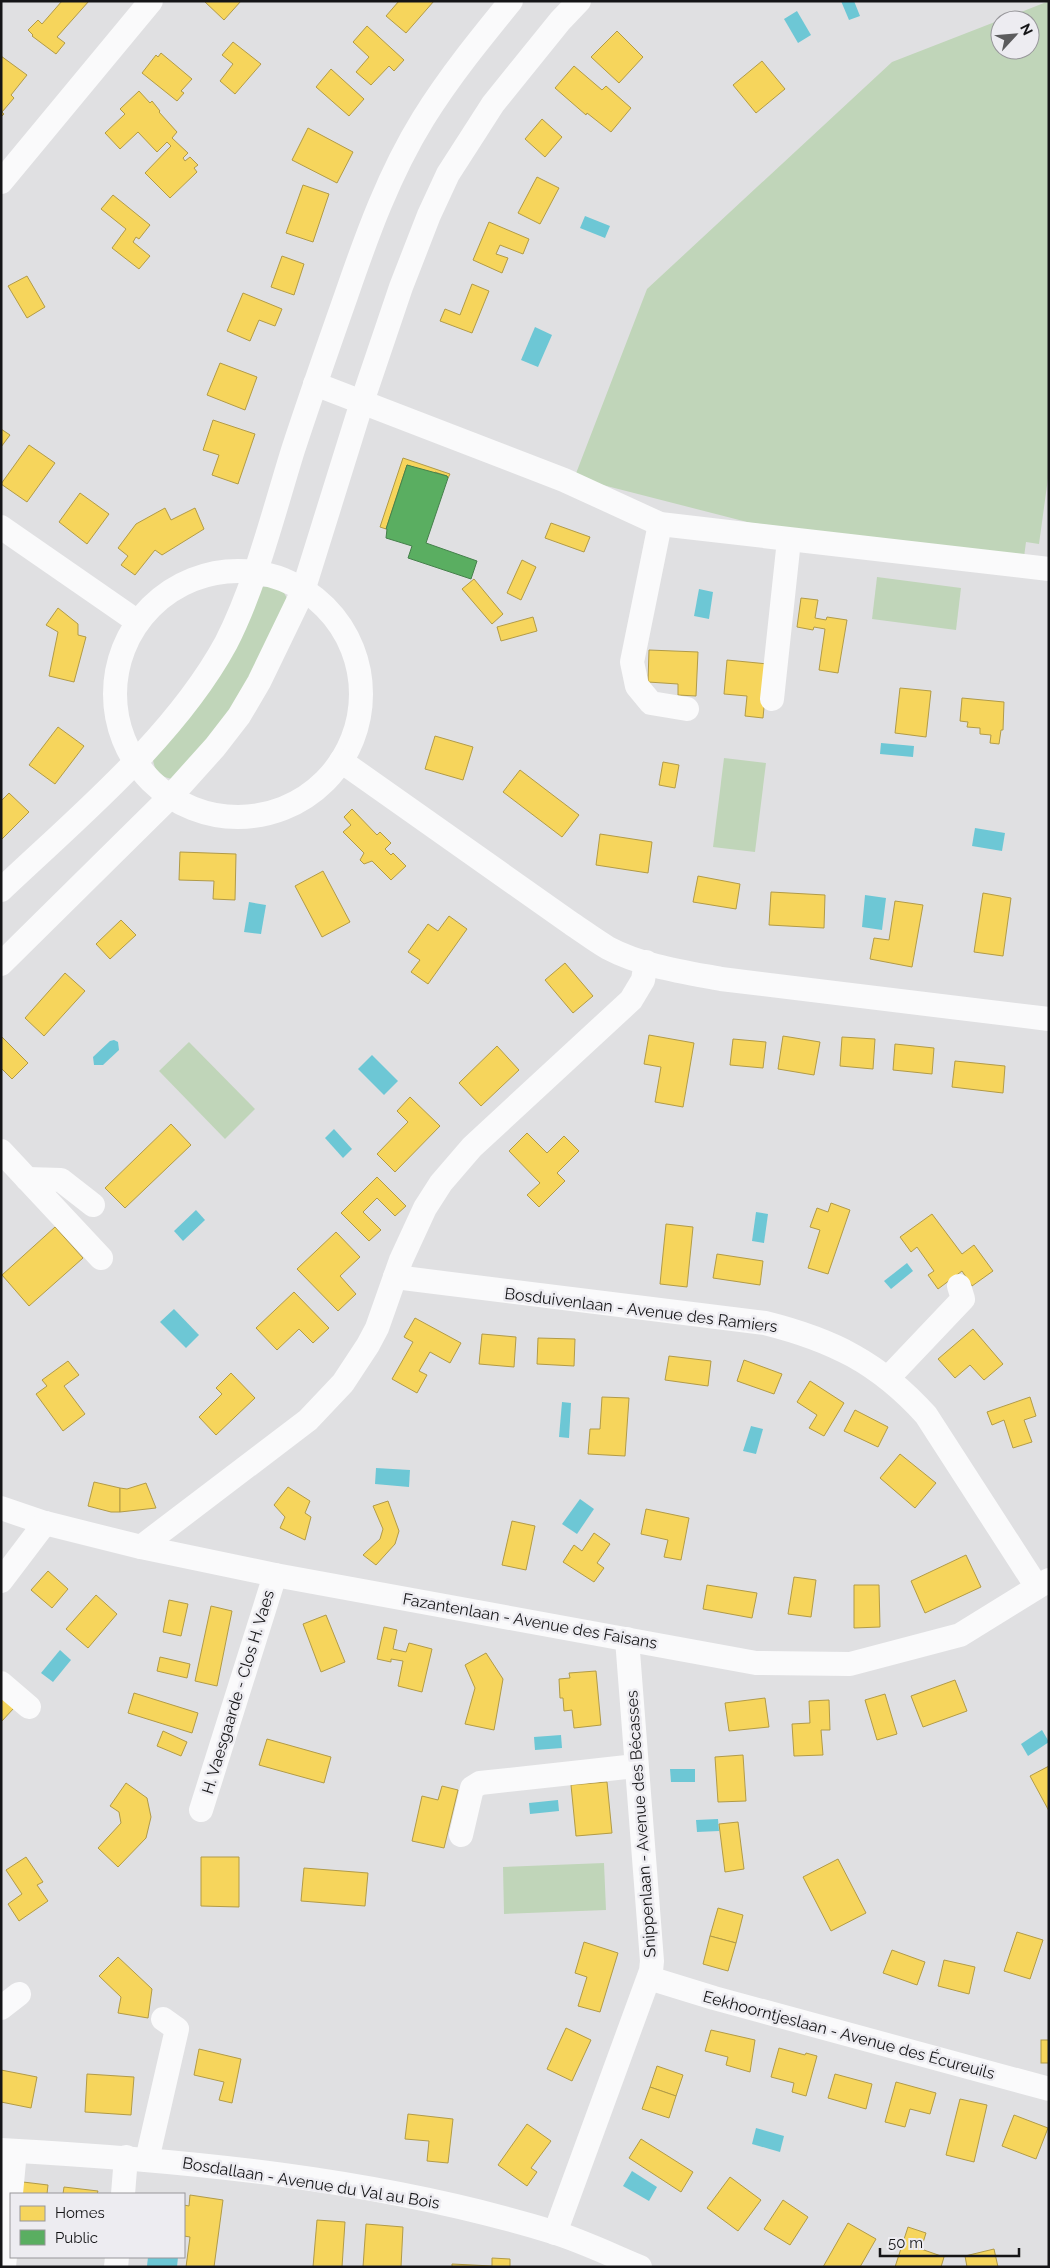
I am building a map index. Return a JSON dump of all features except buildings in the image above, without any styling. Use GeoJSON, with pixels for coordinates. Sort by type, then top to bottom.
{"type":"FeatureCollection","features":[{"type":"Feature","properties":{"kind":"street"},"geometry":{"type":"LineString","coordinates":[[1,182],[151,1]]}},
{"type":"Feature","properties":{"kind":"street"},"geometry":{"type":"LineString","coordinates":[[1,890],[135,762],[186,704],[212,666],[239,615],[315,384],[363,247],[398,166],[422,120],[443,89],[469,52],[511,1]]}},
{"type":"Feature","properties":{"kind":"street"},"geometry":{"type":"LineString","coordinates":[[1,964],[171,796],[215,748],[239,716],[277,649],[303,591],[362,402],[413,255],[448,174],[493,104],[523,65],[579,1]]}},
{"type":"Feature","properties":{"kind":"street"},"geometry":{"type":"LineString","coordinates":[[315,384],[564,480],[660,524],[1049,569]]}},
{"type":"Feature","properties":{"kind":"street"},"geometry":{"type":"LineString","coordinates":[[660,524],[632,662],[637,686],[651,703],[687,709]]}},
{"type":"Feature","properties":{"kind":"street"},"geometry":{"type":"LineString","coordinates":[[1,527],[138,622]]}},
{"type":"Feature","properties":{"kind":"street"},"geometry":{"type":"LineString","coordinates":[[772,699],[788,540]]}},
{"type":"Feature","properties":{"kind":"street"},"geometry":{"type":"LineString","coordinates":[[231,571],[254,572],[277,578],[303,591],[335,616],[356,653],[362,683],[358,722],[341,761],[327,780],[293,804],[257,816],[228,816],[201,810],[171,796],[130,758],[117,718],[114,687],[118,662],[127,638],[148,609],[177,586],[206,574],[231,571]]}},
{"type":"Feature","properties":{"kind":"street"},"geometry":{"type":"LineString","coordinates":[[341,761],[572,924],[609,948],[646,962],[722,978],[1049,1019]]}},
{"type":"Feature","properties":{"kind":"street"},"geometry":{"type":"LineString","coordinates":[[142,1547],[308,1420],[331,1398],[355,1367],[372,1337],[401,1260],[425,1208],[441,1183],[472,1147],[630,1000],[643,980],[646,962]]}},
{"type":"Feature","properties":{"kind":"street"},"geometry":{"type":"LineString","coordinates":[[1,1151],[101,1258]]}},
{"type":"Feature","properties":{"kind":"street"},"geometry":{"type":"LineString","coordinates":[[27,1179],[61,1180],[93,1205]]}},
{"type":"Feature","properties":{"kind":"street","name":"Bosduivenlaan - Avenue des Ramiers"},"geometry":{"type":"LineString","coordinates":[[395,1277],[764,1323],[818,1338],[843,1349],[888,1378],[908,1395],[935,1427],[997,1527],[1043,1583]]}},
{"type":"Feature","properties":{"kind":"street"},"geometry":{"type":"LineString","coordinates":[[888,1378],[963,1299],[959,1286]]}},
{"type":"Feature","properties":{"kind":"street","name":"Fazantenlaan - Avenue des Faisans"},"geometry":{"type":"LineString","coordinates":[[1,1508],[45,1523],[142,1547],[275,1574],[756,1663],[850,1664],[960,1635],[1043,1583]]}},
{"type":"Feature","properties":{"kind":"street"},"geometry":{"type":"LineString","coordinates":[[1,1581],[45,1523]]}},
{"type":"Feature","properties":{"kind":"street","name":"H. Vaesgaarde - Clos H. Vaes"},"geometry":{"type":"LineString","coordinates":[[201,1810],[275,1574]]}},
{"type":"Feature","properties":{"kind":"street","name":"Snippenlaan - Avenue des Bécasses"},"geometry":{"type":"LineString","coordinates":[[555,2233],[649,1978],[652,1960],[627,1638]]}},
{"type":"Feature","properties":{"kind":"street"},"geometry":{"type":"LineString","coordinates":[[1,1683],[29,1707]]}},
{"type":"Feature","properties":{"kind":"street"},"geometry":{"type":"LineString","coordinates":[[461,1835],[472,1788],[480,1784],[636,1766]]}},
{"type":"Feature","properties":{"kind":"street","name":"Eekhoorntjeslaan - Avenue des Écureuils"},"geometry":{"type":"LineString","coordinates":[[649,1978],[714,1998],[1049,2090]]}},
{"type":"Feature","properties":{"kind":"street"},"geometry":{"type":"LineString","coordinates":[[123,2193],[137,2158],[177,2029],[162,2019]]}},
{"type":"Feature","properties":{"kind":"street"},"geometry":{"type":"LineString","coordinates":[[4,2267],[6,2154]]}},
{"type":"Feature","properties":{"kind":"street","name":"Bosdallaan - Avenue du Val au Bois"},"geometry":{"type":"LineString","coordinates":[[6,2154],[137,2158],[300,2179],[431,2200],[491,2214],[555,2233],[640,2267]]}},
{"type":"Feature","properties":{"kind":"green space"},"geometry":{"type":"Polygon","coordinates":[[[1049,1],[1049,471],[1039,544],[1026,542],[1024,557],[751,523],[595,483],[575,476],[647,289],[892,62],[990,24],[990,60],[1040,60],[1040,10],[1026,10],[1049,1]]]}},
{"type":"Feature","properties":{"kind":"green space"},"geometry":{"type":"Polygon","coordinates":[[[877,577],[961,588],[956,630],[872,619],[877,577]]]}},
{"type":"Feature","properties":{"kind":"green space"},"geometry":{"type":"Polygon","coordinates":[[[273,586],[283,591],[288,600],[253,684],[174,779],[163,776],[155,768],[153,760],[262,587],[273,586]]]}},
{"type":"Feature","properties":{"kind":"green space"},"geometry":{"type":"Polygon","coordinates":[[[724,758],[766,763],[755,852],[713,847],[724,758]]]}},
{"type":"Feature","properties":{"kind":"green space"},"geometry":{"type":"Polygon","coordinates":[[[189,1042],[255,1109],[225,1139],[159,1071],[189,1042]]]}},
{"type":"Feature","properties":{"kind":"green space"},"geometry":{"type":"Polygon","coordinates":[[[604,1863],[606,1910],[504,1914],[503,1867],[604,1863]]]}},
{"type":"Feature","properties":{"kind":"water"},"geometry":{"type":"Polygon","coordinates":[[[841,1],[854,1],[860,16],[849,20],[841,1]]]}},
{"type":"Feature","properties":{"kind":"water"},"geometry":{"type":"Polygon","coordinates":[[[797,11],[811,35],[798,43],[784,19],[797,11]]]}},
{"type":"Feature","properties":{"kind":"water"},"geometry":{"type":"Polygon","coordinates":[[[585,216],[610,226],[605,238],[580,228],[585,216]]]}},
{"type":"Feature","properties":{"kind":"water"},"geometry":{"type":"Polygon","coordinates":[[[535,327],[552,335],[538,367],[521,360],[535,327]]]}},
{"type":"Feature","properties":{"kind":"water"},"geometry":{"type":"Polygon","coordinates":[[[699,589],[713,592],[709,619],[694,616],[699,589]]]}},
{"type":"Feature","properties":{"kind":"water"},"geometry":{"type":"Polygon","coordinates":[[[881,743],[914,746],[913,757],[880,754],[881,743]]]}},
{"type":"Feature","properties":{"kind":"water"},"geometry":{"type":"Polygon","coordinates":[[[975,828],[1005,833],[1002,851],[972,846],[975,828]]]}},
{"type":"Feature","properties":{"kind":"water"},"geometry":{"type":"Polygon","coordinates":[[[865,895],[886,898],[882,930],[862,927],[865,895]]]}},
{"type":"Feature","properties":{"kind":"water"},"geometry":{"type":"Polygon","coordinates":[[[249,902],[266,905],[261,934],[244,932],[249,902]]]}},
{"type":"Feature","properties":{"kind":"water"},"geometry":{"type":"Polygon","coordinates":[[[110,1041],[118,1042],[119,1050],[103,1065],[94,1065],[93,1057],[110,1041]]]}},
{"type":"Feature","properties":{"kind":"water"},"geometry":{"type":"Polygon","coordinates":[[[372,1055],[398,1081],[384,1095],[358,1069],[372,1055]]]}},
{"type":"Feature","properties":{"kind":"water"},"geometry":{"type":"Polygon","coordinates":[[[334,1129],[352,1149],[343,1158],[325,1138],[334,1129]]]}},
{"type":"Feature","properties":{"kind":"water"},"geometry":{"type":"Polygon","coordinates":[[[196,1210],[205,1220],[183,1241],[174,1231],[196,1210]]]}},
{"type":"Feature","properties":{"kind":"water"},"geometry":{"type":"Polygon","coordinates":[[[756,1212],[768,1214],[764,1243],[752,1241],[756,1212]]]}},
{"type":"Feature","properties":{"kind":"water"},"geometry":{"type":"Polygon","coordinates":[[[907,1263],[913,1271],[891,1289],[884,1281],[907,1263]]]}},
{"type":"Feature","properties":{"kind":"water"},"geometry":{"type":"Polygon","coordinates":[[[174,1309],[199,1335],[186,1348],[160,1322],[174,1309]]]}},
{"type":"Feature","properties":{"kind":"water"},"geometry":{"type":"Polygon","coordinates":[[[562,1402],[571,1403],[569,1438],[559,1437],[562,1402]]]}},
{"type":"Feature","properties":{"kind":"water"},"geometry":{"type":"Polygon","coordinates":[[[751,1426],[763,1429],[756,1454],[743,1451],[751,1426]]]}},
{"type":"Feature","properties":{"kind":"water"},"geometry":{"type":"Polygon","coordinates":[[[376,1468],[410,1470],[409,1487],[375,1484],[376,1468]]]}},
{"type":"Feature","properties":{"kind":"water"},"geometry":{"type":"Polygon","coordinates":[[[580,1499],[594,1509],[577,1534],[562,1524],[580,1499]]]}},
{"type":"Feature","properties":{"kind":"water"},"geometry":{"type":"Polygon","coordinates":[[[60,1650],[71,1660],[53,1682],[41,1673],[60,1650]]]}},
{"type":"Feature","properties":{"kind":"water"},"geometry":{"type":"Polygon","coordinates":[[[1042,1730],[1049,1742],[1028,1756],[1021,1744],[1042,1730]]]}},
{"type":"Feature","properties":{"kind":"water"},"geometry":{"type":"Polygon","coordinates":[[[561,1735],[562,1748],[535,1750],[534,1737],[561,1735]]]}},
{"type":"Feature","properties":{"kind":"water"},"geometry":{"type":"Polygon","coordinates":[[[670,1769],[695,1769],[695,1782],[671,1782],[670,1769]]]}},
{"type":"Feature","properties":{"kind":"water"},"geometry":{"type":"Polygon","coordinates":[[[558,1800],[559,1811],[530,1814],[529,1803],[558,1800]]]}},
{"type":"Feature","properties":{"kind":"water"},"geometry":{"type":"Polygon","coordinates":[[[718,1819],[719,1831],[697,1832],[696,1820],[718,1819]]]}},
{"type":"Feature","properties":{"kind":"water"},"geometry":{"type":"Polygon","coordinates":[[[756,2128],[784,2136],[780,2152],[752,2144],[756,2128]]]}},
{"type":"Feature","properties":{"kind":"water"},"geometry":{"type":"Polygon","coordinates":[[[632,2171],[657,2187],[649,2201],[623,2186],[632,2171]]]}},
{"type":"Feature","properties":{"kind":"water"},"geometry":{"type":"Polygon","coordinates":[[[148,2258],[178,2258],[177,2267],[147,2266],[148,2258]]]}}]}
